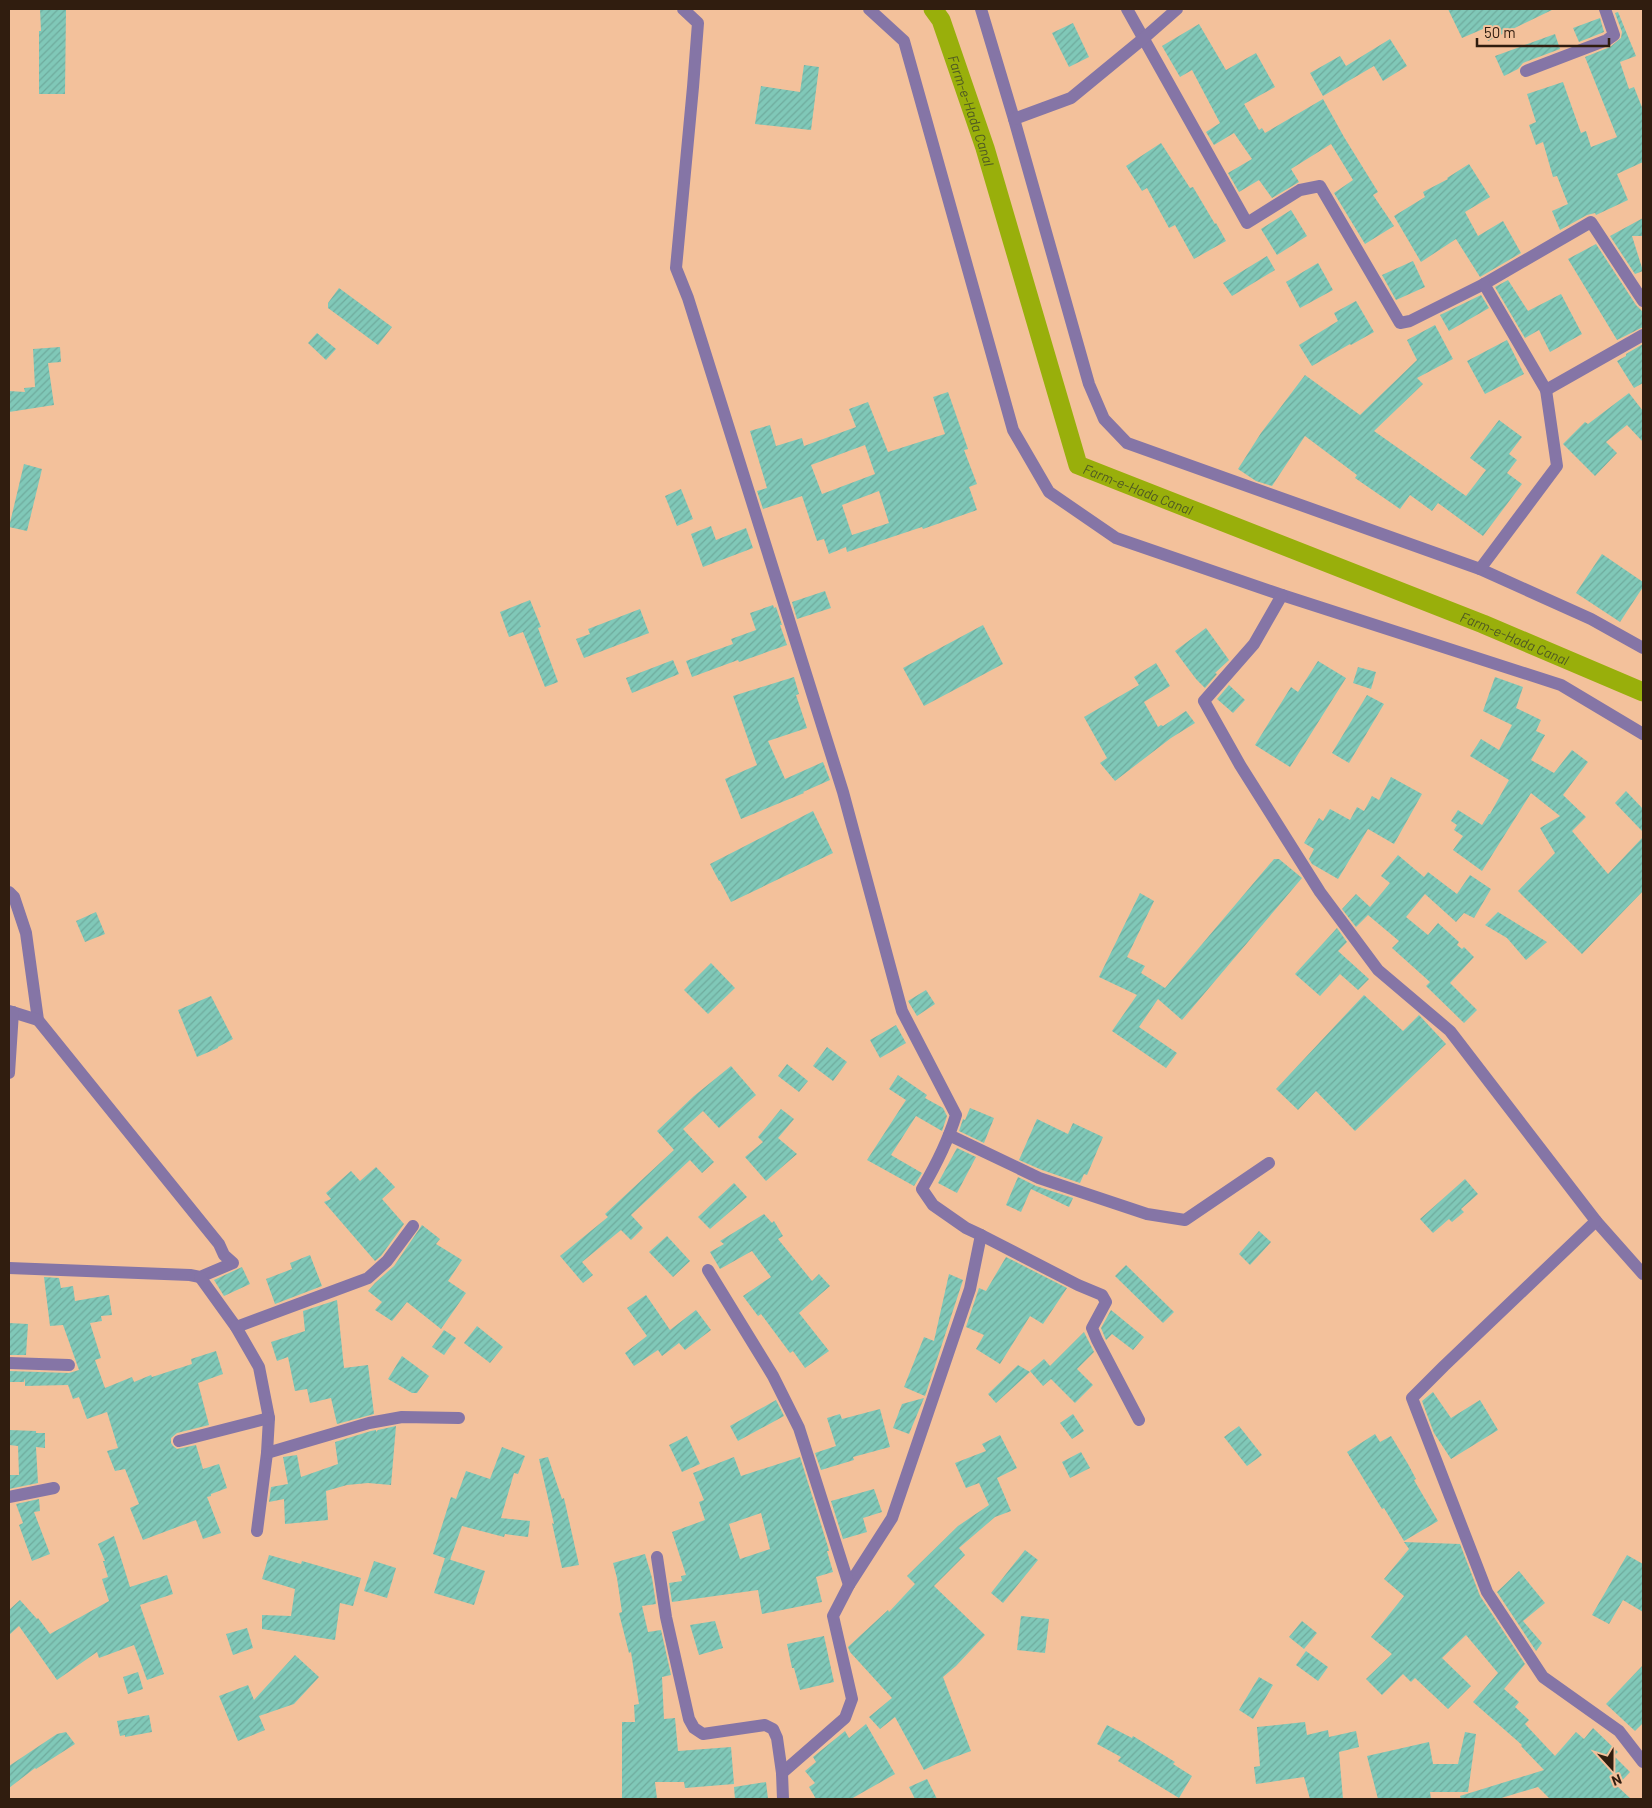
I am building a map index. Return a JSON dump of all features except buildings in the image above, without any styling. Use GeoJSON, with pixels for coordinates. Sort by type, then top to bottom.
{"type":"FeatureCollection","features":[{"type":"Feature","properties":{"kind":"street"},"geometry":{"type":"LineString","coordinates":[[683,9],[698,24],[676,268],[688,298],[843,792],[902,1011],[956,1115],[950,1135],[922,1189],[933,1204],[966,1228],[1078,1285],[1102,1295],[1106,1302],[1092,1328],[1139,1420]]}},
{"type":"Feature","properties":{"kind":"street"},"geometry":{"type":"LineString","coordinates":[[869,9],[904,41],[1013,430],[1049,492],[1116,538],[1561,685],[1643,734]]}},
{"type":"Feature","properties":{"kind":"street"},"geometry":{"type":"LineString","coordinates":[[980,9],[1014,119],[1088,384],[1104,420],[1127,443],[1480,569],[1591,619],[1643,648]]}},
{"type":"Feature","properties":{"kind":"street"},"geometry":{"type":"LineString","coordinates":[[1127,9],[1247,223],[1300,190],[1320,186],[1400,323],[1410,322],[1484,284],[1591,222],[1643,301]]}},
{"type":"Feature","properties":{"kind":"street"},"geometry":{"type":"LineString","coordinates":[[1014,119],[1071,98],[1177,9]]}},
{"type":"Feature","properties":{"kind":"street"},"geometry":{"type":"LineString","coordinates":[[1526,70],[1607,40],[1614,35],[1605,9]]}},
{"type":"Feature","properties":{"kind":"street"},"geometry":{"type":"LineString","coordinates":[[1480,569],[1557,466],[1546,390],[1484,284]]}},
{"type":"Feature","properties":{"kind":"street"},"geometry":{"type":"LineString","coordinates":[[1546,390],[1643,334]]}},
{"type":"Feature","properties":{"kind":"street"},"geometry":{"type":"LineString","coordinates":[[1282,594],[1254,644],[1204,701],[1240,765],[1320,892],[1378,970],[1450,1031],[1596,1221],[1643,1274]]}},
{"type":"Feature","properties":{"kind":"street"},"geometry":{"type":"LineString","coordinates":[[9,892],[14,897],[26,933],[38,1020],[219,1244],[224,1255],[233,1263],[200,1277],[9,1268]]}},
{"type":"Feature","properties":{"kind":"street"},"geometry":{"type":"LineString","coordinates":[[9,1074],[11,1011],[38,1020]]}},
{"type":"Feature","properties":{"kind":"street"},"geometry":{"type":"LineString","coordinates":[[950,1135],[1039,1178],[1146,1214],[1185,1220],[1269,1163]]}},
{"type":"Feature","properties":{"kind":"street"},"geometry":{"type":"LineString","coordinates":[[1596,1221],[1412,1398],[1487,1592],[1503,1618],[1542,1677],[1619,1732],[1643,1762]]}},
{"type":"Feature","properties":{"kind":"street"},"geometry":{"type":"LineString","coordinates":[[236,1327],[368,1278],[387,1261],[412,1226]]}},
{"type":"Feature","properties":{"kind":"street"},"geometry":{"type":"LineString","coordinates":[[782,1773],[845,1718],[852,1699],[833,1616],[849,1585],[892,1518],[970,1289],[981,1235]]}},
{"type":"Feature","properties":{"kind":"street"},"geometry":{"type":"LineString","coordinates":[[708,1270],[773,1376],[800,1428],[849,1585]]}},
{"type":"Feature","properties":{"kind":"street"},"geometry":{"type":"LineString","coordinates":[[200,1277],[236,1327],[259,1368],[268,1418],[267,1453],[257,1531]]}},
{"type":"Feature","properties":{"kind":"street"},"geometry":{"type":"LineString","coordinates":[[9,1363],[69,1365]]}},
{"type":"Feature","properties":{"kind":"street"},"geometry":{"type":"LineString","coordinates":[[267,1453],[369,1423],[402,1417],[459,1418]]}},
{"type":"Feature","properties":{"kind":"street"},"geometry":{"type":"LineString","coordinates":[[179,1441],[268,1418]]}},
{"type":"Feature","properties":{"kind":"street"},"geometry":{"type":"LineString","coordinates":[[9,1497],[54,1488]]}},
{"type":"Feature","properties":{"kind":"street"},"geometry":{"type":"LineString","coordinates":[[658,1557],[666,1617],[689,1719],[694,1728],[704,1734],[765,1725],[773,1729],[778,1738],[783,1799]]}},
{"type":"Feature","properties":{"kind":"waterway","name":"Farm-e-Hada Canal"},"geometry":{"type":"LineString","coordinates":[[933,9],[941,20],[985,148],[1078,465],[1483,624],[1643,692]]}}]}
